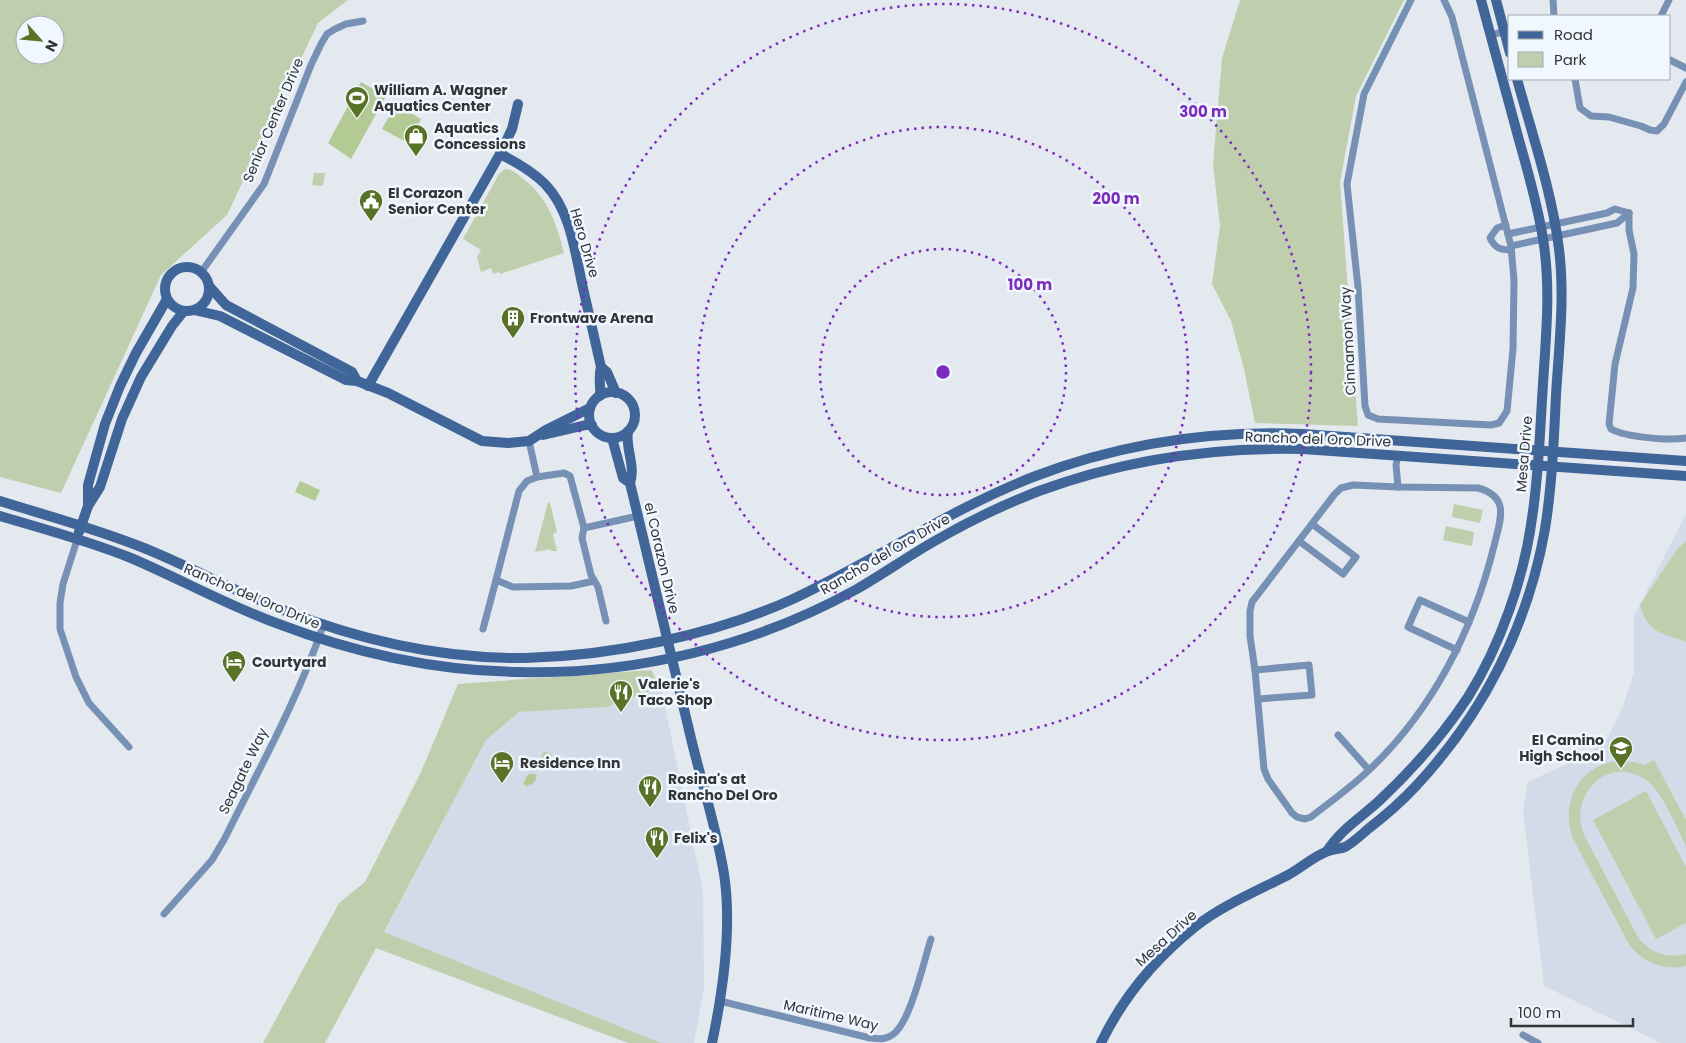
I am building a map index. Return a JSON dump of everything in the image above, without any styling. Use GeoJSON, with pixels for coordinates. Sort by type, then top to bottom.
{"type":"FeatureCollection","features":[{"type":"Feature","properties":{"kind":"main road","name":"Mesa Drive"},"geometry":{"type":"LineString","coordinates":[[1327,851],[1336,837],[1380,801],[1405,776],[1428,750],[1469,695],[1490,654],[1514,595],[1532,519],[1538,465],[1548,311],[1547,272],[1543,238],[1530,179],[1481,0]]}},
{"type":"Feature","properties":{"kind":"main road"},"geometry":{"type":"LineString","coordinates":[[1496,0],[1507,30]]}},
{"type":"Feature","properties":{"kind":"main road","name":"Mesa Drive"},"geometry":{"type":"LineString","coordinates":[[1101,1043],[1109,1026],[1137,984],[1155,964],[1197,925],[1299,869],[1327,851],[1344,847],[1389,812],[1447,750],[1481,702],[1514,636],[1529,597],[1545,526],[1552,466],[1562,280],[1555,223],[1517,80]]}},
{"type":"Feature","properties":{"kind":"main road"},"geometry":{"type":"LineString","coordinates":[[368,386],[500,154],[512,129],[518,104]]}},
{"type":"Feature","properties":{"kind":"main road","name":"Hero Drive"},"geometry":{"type":"LineString","coordinates":[[500,154],[532,173],[545,184],[558,202],[575,250],[601,367],[599,374],[600,396]]}},
{"type":"Feature","properties":{"kind":"main road"},"geometry":{"type":"LineString","coordinates":[[357,381],[352,372],[226,305],[210,287],[202,271],[195,267],[180,267],[168,277],[165,284],[165,292],[174,307],[220,316],[346,380],[357,381],[388,393],[482,441],[508,444],[592,425]]}},
{"type":"Feature","properties":{"kind":"main road"},"geometry":{"type":"LineString","coordinates":[[77,540],[88,506],[100,487],[122,419],[142,377],[172,326],[189,310],[199,308],[207,299],[210,287]]}},
{"type":"Feature","properties":{"kind":"main road"},"geometry":{"type":"LineString","coordinates":[[88,506],[88,485],[108,416],[136,353],[168,299]]}},
{"type":"Feature","properties":{"kind":"main road","name":"Hero Drive"},"geometry":{"type":"LineString","coordinates":[[601,367],[607,372],[616,393]]}},
{"type":"Feature","properties":{"kind":"main road"},"geometry":{"type":"LineString","coordinates":[[533,438],[590,408],[600,396],[610,392],[627,398],[633,407],[634,419],[628,431],[612,438],[600,434],[592,425],[589,414],[590,408]]}},
{"type":"Feature","properties":{"kind":"main road","name":"el Corazon Drive"},"geometry":{"type":"LineString","coordinates":[[628,431],[627,437],[633,475],[630,483],[690,736],[716,831],[724,875],[727,905],[720,1001],[712,1043]]}},
{"type":"Feature","properties":{"kind":"main road","name":"Rancho del Oro Drive"},"geometry":{"type":"LineString","coordinates":[[0,501],[81,526],[148,550],[280,609],[323,626],[351,634],[456,654],[522,658],[592,653],[667,640],[714,627],[782,604],[999,491],[1035,476],[1101,455],[1146,445],[1215,434],[1268,432],[1686,461]]}},
{"type":"Feature","properties":{"kind":"main road","name":"el Corazon Drive"},"geometry":{"type":"LineString","coordinates":[[612,438],[623,478],[630,483]]}},
{"type":"Feature","properties":{"kind":"main road"},"geometry":{"type":"LineString","coordinates":[[1341,452],[1386,449],[1395,446],[1396,441]]}},
{"type":"Feature","properties":{"kind":"main road"},"geometry":{"type":"LineString","coordinates":[[1398,456],[1407,449],[1434,443]]}},
{"type":"Feature","properties":{"kind":"main road","name":"Rancho del Oro Drive"},"geometry":{"type":"LineString","coordinates":[[0,516],[131,558],[274,623],[319,639],[389,658],[454,668],[522,673],[588,670],[624,666],[671,658],[726,644],[801,616],[856,589],[967,523],[1038,491],[1109,469],[1153,459],[1226,450],[1266,448],[1686,476]]}},
{"type":"Feature","properties":{"kind":"street","name":"Cinnamon Way"},"geometry":{"type":"LineString","coordinates":[[1411,0],[1364,94],[1347,184],[1358,287],[1365,406],[1368,415],[1378,419],[1491,424],[1499,422],[1507,411],[1513,349],[1514,280],[1511,248],[1452,17],[1444,0]]}},
{"type":"Feature","properties":{"kind":"street"},"geometry":{"type":"LineString","coordinates":[[1553,0],[1554,15]]}},
{"type":"Feature","properties":{"kind":"street"},"geometry":{"type":"LineString","coordinates":[[1662,15],[1669,0]]}},
{"type":"Feature","properties":{"kind":"street","name":"Senior Center Drive"},"geometry":{"type":"LineString","coordinates":[[202,271],[264,184],[321,44],[328,34],[335,29],[346,24],[363,21]]}},
{"type":"Feature","properties":{"kind":"street"},"geometry":{"type":"LineString","coordinates":[[1491,35],[1507,30]]}},
{"type":"Feature","properties":{"kind":"street"},"geometry":{"type":"LineString","coordinates":[[1671,60],[1686,68]]}},
{"type":"Feature","properties":{"kind":"street"},"geometry":{"type":"LineString","coordinates":[[1576,80],[1580,108],[1583,111],[1591,116],[1609,117],[1657,131],[1664,124],[1686,82]]}},
{"type":"Feature","properties":{"kind":"street"},"geometry":{"type":"LineString","coordinates":[[1508,234],[1607,213],[1615,209],[1629,213]]}},
{"type":"Feature","properties":{"kind":"street"},"geometry":{"type":"LineString","coordinates":[[1506,225],[1497,228],[1490,238],[1497,248],[1502,250],[1543,238],[1617,223],[1629,213]]}},
{"type":"Feature","properties":{"kind":"street"},"geometry":{"type":"LineString","coordinates":[[1629,213],[1634,254],[1633,288],[1615,364],[1609,424],[1611,429],[1620,434],[1686,438]]}},
{"type":"Feature","properties":{"kind":"street"},"geometry":{"type":"LineString","coordinates":[[533,438],[536,477]]}},
{"type":"Feature","properties":{"kind":"street"},"geometry":{"type":"LineString","coordinates":[[1398,456],[1396,465],[1398,487]]}},
{"type":"Feature","properties":{"kind":"street"},"geometry":{"type":"LineString","coordinates":[[483,629],[519,491],[528,481],[536,477],[564,474],[570,476],[584,528],[582,538],[591,575],[598,587],[606,621]]}},
{"type":"Feature","properties":{"kind":"street"},"geometry":{"type":"LineString","coordinates":[[1353,485],[1478,488],[1488,491],[1496,497],[1501,506],[1501,518],[1487,574],[1469,622],[1442,679],[1414,719],[1369,770],[1311,817],[1305,819],[1298,817],[1268,778],[1264,768],[1256,670],[1250,636],[1250,611],[1257,593],[1270,580],[1312,524],[1341,488],[1353,485]]}},
{"type":"Feature","properties":{"kind":"street"},"geometry":{"type":"LineString","coordinates":[[584,528],[638,516]]}},
{"type":"Feature","properties":{"kind":"street"},"geometry":{"type":"LineString","coordinates":[[1299,541],[1343,574],[1356,557],[1312,524]]}},
{"type":"Feature","properties":{"kind":"street"},"geometry":{"type":"LineString","coordinates":[[77,540],[63,584],[60,603],[60,629],[76,677],[89,703],[129,747]]}},
{"type":"Feature","properties":{"kind":"street"},"geometry":{"type":"LineString","coordinates":[[496,580],[514,586],[571,586],[594,581]]}},
{"type":"Feature","properties":{"kind":"street"},"geometry":{"type":"LineString","coordinates":[[1457,650],[1408,627],[1420,600],[1469,622]]}},
{"type":"Feature","properties":{"kind":"street","name":"Seagate Way"},"geometry":{"type":"LineString","coordinates":[[164,914],[212,860],[225,838],[294,697],[323,626]]}},
{"type":"Feature","properties":{"kind":"street"},"geometry":{"type":"LineString","coordinates":[[1256,670],[1309,665],[1312,695],[1258,699]]}},
{"type":"Feature","properties":{"kind":"street"},"geometry":{"type":"LineString","coordinates":[[1338,735],[1369,770]]}},
{"type":"Feature","properties":{"kind":"street","name":"Maritime Way"},"geometry":{"type":"LineString","coordinates":[[720,1001],[882,1040],[894,1035],[907,1017],[931,939]]}},
{"type":"Feature","properties":{"kind":"street"},"geometry":{"type":"LineString","coordinates":[[1523,1035],[1538,1043]]}},
{"type":"Feature","properties":{"kind":"shaded area","name":"William A. Wagner Aquatics Center"},"geometry":{"type":"Polygon","coordinates":[[[361,82],[386,96],[351,159],[328,143],[361,82]]]}},
{"type":"Feature","properties":{"kind":"shaded area"},"geometry":{"type":"Polygon","coordinates":[[[396,104],[421,119],[408,143],[382,129],[396,104]]]}},
{"type":"Feature","properties":{"kind":"shaded area"},"geometry":{"type":"Polygon","coordinates":[[[300,481],[320,490],[315,501],[295,492],[300,481]]]}},
{"type":"Feature","properties":{"kind":"shaded area","name":"El Camino High School"},"geometry":{"type":"Polygon","coordinates":[[[1686,514],[1686,1043],[1661,1043],[1544,986],[1523,811],[1527,782],[1583,757],[1606,741],[1623,706],[1634,672],[1634,616],[1686,514]]]}},
{"type":"Feature","properties":{"kind":"shaded area"},"geometry":{"type":"Polygon","coordinates":[[[661,687],[703,891],[704,987],[694,1043],[661,1043],[384,933],[486,740],[519,712],[607,707],[661,687]]]}},
{"type":"Feature","properties":{"kind":"shaded area"},"geometry":{"type":"Polygon","coordinates":[[[528,774],[537,775],[534,782],[531,785],[529,784],[528,787],[523,784],[528,774]]]}},
{"type":"Feature","properties":{"kind":"green space"},"geometry":{"type":"Polygon","coordinates":[[[0,0],[348,0],[318,23],[227,215],[161,275],[61,493],[0,477],[0,0]]]}},
{"type":"Feature","properties":{"kind":"green space"},"geometry":{"type":"Polygon","coordinates":[[[1240,0],[1404,0],[1356,96],[1340,182],[1358,426],[1255,423],[1244,369],[1231,321],[1212,284],[1220,226],[1213,164],[1222,58],[1240,0]]]}},
{"type":"Feature","properties":{"kind":"green space"},"geometry":{"type":"Polygon","coordinates":[[[505,169],[514,172],[538,193],[550,211],[564,253],[500,274],[499,272],[493,274],[491,268],[481,272],[477,257],[481,250],[463,239],[499,174],[505,169]]]}},
{"type":"Feature","properties":{"kind":"green space"},"geometry":{"type":"Polygon","coordinates":[[[314,173],[325,173],[323,186],[312,185],[314,173]]]}},
{"type":"Feature","properties":{"kind":"green space"},"geometry":{"type":"Polygon","coordinates":[[[548,502],[550,503],[557,532],[553,534],[557,551],[551,551],[551,549],[535,552],[548,502]]]}},
{"type":"Feature","properties":{"kind":"green space"},"geometry":{"type":"Polygon","coordinates":[[[1454,504],[1483,510],[1480,523],[1452,517],[1454,504]]]}},
{"type":"Feature","properties":{"kind":"green space"},"geometry":{"type":"Polygon","coordinates":[[[1446,526],[1474,532],[1472,546],[1443,540],[1446,526]]]}},
{"type":"Feature","properties":{"kind":"green space"},"geometry":{"type":"Polygon","coordinates":[[[1686,541],[1686,642],[1662,634],[1652,627],[1643,615],[1640,605],[1678,548],[1686,541]]]}},
{"type":"Feature","properties":{"kind":"green space"},"geometry":{"type":"Polygon","coordinates":[[[651,670],[661,687],[607,707],[519,712],[486,740],[384,932],[661,1043],[628,1043],[376,948],[325,1043],[263,1043],[339,903],[365,882],[421,772],[458,684],[651,670]]]}},
{"type":"Feature","properties":{"kind":"green space"},"geometry":{"type":"Polygon","coordinates":[[[544,751],[552,755],[543,771],[536,767],[544,751]]]}},
{"type":"Feature","properties":{"kind":"green space"},"geometry":{"type":"Polygon","coordinates":[[[1654,760],[1686,820],[1686,846],[1669,810],[1658,793],[1646,780],[1632,773],[1618,772],[1605,775],[1595,783],[1587,793],[1582,806],[1581,820],[1584,835],[1639,939],[1649,948],[1660,954],[1672,956],[1686,954],[1686,966],[1670,967],[1655,964],[1642,957],[1630,946],[1574,841],[1569,823],[1569,806],[1574,791],[1583,778],[1595,768],[1609,763],[1626,761],[1644,765],[1654,760]]]}},
{"type":"Feature","properties":{"kind":"green space"},"geometry":{"type":"Polygon","coordinates":[[[1646,791],[1686,867],[1686,923],[1656,939],[1593,820],[1646,791]]]}},
{"type":"Feature","properties":{"kind":"place","name":"William A. Wagner Aquatics Center"},"geometry":{"type":"Point","coordinates":[357,119]}},
{"type":"Feature","properties":{"kind":"place","name":"Aquatics Concessions"},"geometry":{"type":"Point","coordinates":[416,157]}},
{"type":"Feature","properties":{"kind":"place","name":"El Corazon Senior Center"},"geometry":{"type":"Point","coordinates":[371,222]}},
{"type":"Feature","properties":{"kind":"place","name":"Frontwave Arena"},"geometry":{"type":"Point","coordinates":[513,339]}},
{"type":"Feature","properties":{"kind":"place","name":"Courtyard"},"geometry":{"type":"Point","coordinates":[234,683]}},
{"type":"Feature","properties":{"kind":"place","name":"Valerie's Taco Shop"},"geometry":{"type":"Point","coordinates":[621,713]}},
{"type":"Feature","properties":{"kind":"place","name":"El Camino High School"},"geometry":{"type":"Point","coordinates":[1621,769]}},
{"type":"Feature","properties":{"kind":"place","name":"Residence Inn"},"geometry":{"type":"Point","coordinates":[502,784]}},
{"type":"Feature","properties":{"kind":"place","name":"Rosina's at Rancho Del Oro"},"geometry":{"type":"Point","coordinates":[650,808]}},
{"type":"Feature","properties":{"kind":"place","name":"Felix's"},"geometry":{"type":"Point","coordinates":[657,859]}}]}
